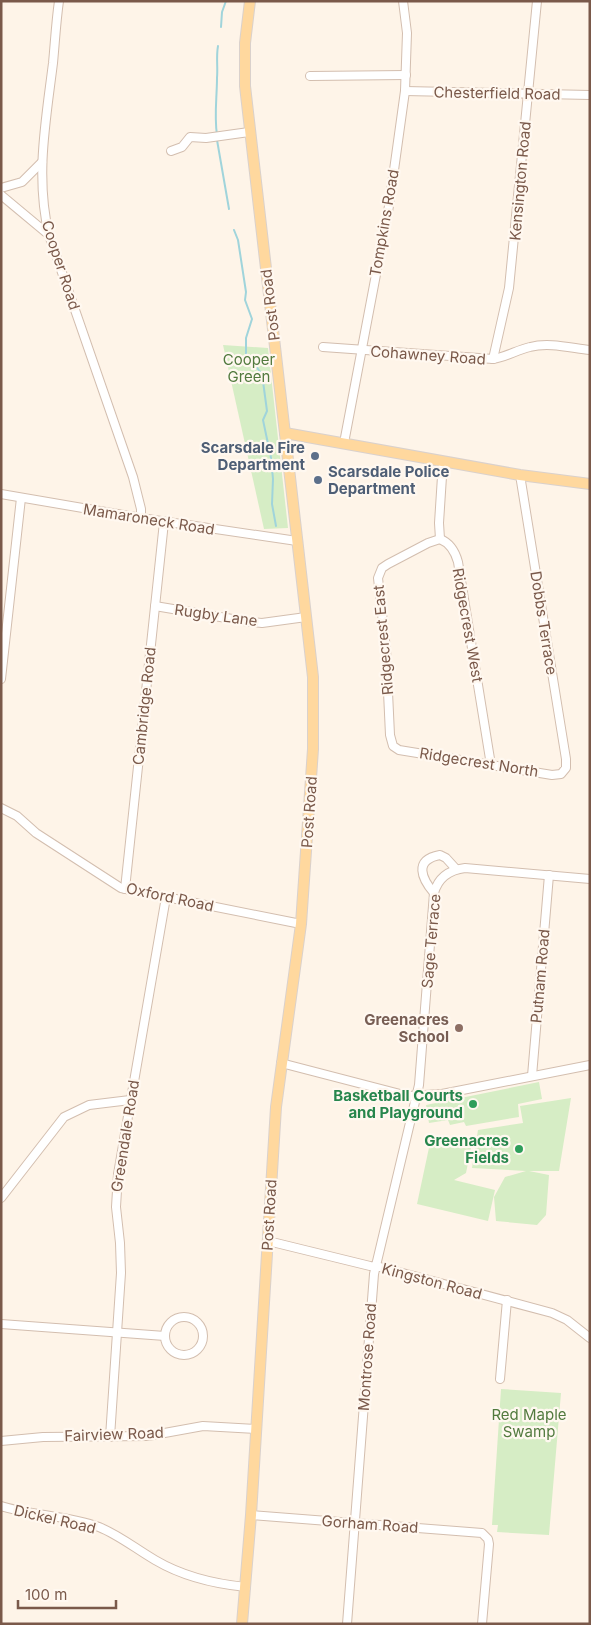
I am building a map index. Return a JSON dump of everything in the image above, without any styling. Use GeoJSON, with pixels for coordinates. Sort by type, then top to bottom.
{"type":"FeatureCollection","features":[{"type":"Feature","properties":{"kind":"main road","name":"Post Road"},"geometry":{"type":"LineString","coordinates":[[242,1624],[252,1515],[276,1107],[301,924],[314,722],[313,677],[244,86],[246,26],[250,1]]}},
{"type":"Feature","properties":{"kind":"main road"},"geometry":{"type":"LineString","coordinates":[[284,433],[520,474],[590,484]]}},
{"type":"Feature","properties":{"kind":"street","name":"Cooper Road"},"geometry":{"type":"LineString","coordinates":[[59,1],[53,64],[43,132],[44,206],[49,235],[133,477],[141,509],[141,518]]}},
{"type":"Feature","properties":{"kind":"street","name":"Tompkins Road"},"geometry":{"type":"LineString","coordinates":[[344,443],[389,206],[405,91],[407,32],[403,1]]}},
{"type":"Feature","properties":{"kind":"street","name":"Kensington Road"},"geometry":{"type":"LineString","coordinates":[[492,360],[510,288],[537,1]]}},
{"type":"Feature","properties":{"kind":"street"},"geometry":{"type":"LineString","coordinates":[[310,76],[406,75]]}},
{"type":"Feature","properties":{"kind":"street","name":"Chesterfield Road"},"geometry":{"type":"LineString","coordinates":[[405,91],[590,95]]}},
{"type":"Feature","properties":{"kind":"street"},"geometry":{"type":"LineString","coordinates":[[171,151],[182,147],[190,137],[213,137],[249,132]]}},
{"type":"Feature","properties":{"kind":"street"},"geometry":{"type":"LineString","coordinates":[[1,188],[22,182],[42,162]]}},
{"type":"Feature","properties":{"kind":"street"},"geometry":{"type":"LineString","coordinates":[[1,195],[49,235]]}},
{"type":"Feature","properties":{"kind":"street","name":"Cohawney Road"},"geometry":{"type":"LineString","coordinates":[[323,347],[492,360],[504,358],[521,350],[537,346],[590,350]]}},
{"type":"Feature","properties":{"kind":"street"},"geometry":{"type":"LineString","coordinates":[[440,539],[439,524],[443,461]]}},
{"type":"Feature","properties":{"kind":"street","name":"Dobbs Terrace"},"geometry":{"type":"LineString","coordinates":[[520,474],[566,759],[564,772]]}},
{"type":"Feature","properties":{"kind":"street","name":"Mamaroneck Road"},"geometry":{"type":"LineString","coordinates":[[1,494],[164,522],[297,541]]}},
{"type":"Feature","properties":{"kind":"street"},"geometry":{"type":"LineString","coordinates":[[1,679],[21,498]]}},
{"type":"Feature","properties":{"kind":"street","name":"Cambridge Road"},"geometry":{"type":"LineString","coordinates":[[125,889],[164,522]]}},
{"type":"Feature","properties":{"kind":"street","name":"Ridgecrest East"},"geometry":{"type":"LineString","coordinates":[[394,748],[390,735],[386,649],[378,578],[382,568],[388,564],[428,543],[440,539]]}},
{"type":"Feature","properties":{"kind":"street","name":"Ridgecrest West"},"geometry":{"type":"LineString","coordinates":[[440,539],[449,545],[456,554],[458,562],[492,765]]}},
{"type":"Feature","properties":{"kind":"street","name":"Rugby Lane"},"geometry":{"type":"LineString","coordinates":[[155,606],[250,622],[306,617]]}},
{"type":"Feature","properties":{"kind":"street","name":"Ridgecrest North"},"geometry":{"type":"LineString","coordinates":[[394,748],[552,774],[564,772]]}},
{"type":"Feature","properties":{"kind":"street","name":"Oxford Road"},"geometry":{"type":"LineString","coordinates":[[1,808],[17,816],[36,833],[101,876],[125,889],[301,924]]}},
{"type":"Feature","properties":{"kind":"street"},"geometry":{"type":"LineString","coordinates":[[434,893],[426,884],[422,868],[428,859],[440,855],[446,858],[456,869],[464,868],[590,879]]}},
{"type":"Feature","properties":{"kind":"street","name":"Sage Terrace"},"geometry":{"type":"LineString","coordinates":[[417,1096],[434,893],[440,880],[456,869]]}},
{"type":"Feature","properties":{"kind":"street","name":"Putnam Road"},"geometry":{"type":"LineString","coordinates":[[532,1076],[549,876]]}},
{"type":"Feature","properties":{"kind":"street","name":"Greendale Road"},"geometry":{"type":"LineString","coordinates":[[110,1437],[121,1273],[116,1190],[166,897]]}},
{"type":"Feature","properties":{"kind":"street"},"geometry":{"type":"LineString","coordinates":[[281,1063],[408,1096],[436,1094],[590,1065]]}},
{"type":"Feature","properties":{"kind":"street","name":"Montrose Road"},"geometry":{"type":"LineString","coordinates":[[347,1624],[375,1266],[417,1096]]}},
{"type":"Feature","properties":{"kind":"street"},"geometry":{"type":"LineString","coordinates":[[1,1198],[64,1117],[89,1105],[130,1100]]}},
{"type":"Feature","properties":{"kind":"street","name":"Kingston Road"},"geometry":{"type":"LineString","coordinates":[[268,1241],[507,1300],[560,1317],[590,1338]]}},
{"type":"Feature","properties":{"kind":"street"},"geometry":{"type":"LineString","coordinates":[[500,1378],[507,1300]]}},
{"type":"Feature","properties":{"kind":"street"},"geometry":{"type":"LineString","coordinates":[[184,1317],[198,1323],[203,1334],[197,1350],[186,1355],[174,1352],[170,1348],[165,1336],[167,1327],[171,1323],[184,1317]]}},
{"type":"Feature","properties":{"kind":"street"},"geometry":{"type":"LineString","coordinates":[[1,1324],[165,1336]]}},
{"type":"Feature","properties":{"kind":"street","name":"Fairview Road"},"geometry":{"type":"LineString","coordinates":[[1,1441],[43,1436],[153,1436],[203,1426],[256,1428]]}},
{"type":"Feature","properties":{"kind":"street","name":"Dickel Road"},"geometry":{"type":"LineString","coordinates":[[1,1506],[69,1518],[98,1527],[126,1541],[155,1560],[180,1572],[214,1582],[246,1587]]}},
{"type":"Feature","properties":{"kind":"street","name":"Gorham Road"},"geometry":{"type":"LineString","coordinates":[[252,1515],[482,1533],[487,1537],[489,1544],[482,1624]]}},
{"type":"Feature","properties":{"kind":"green space","name":"Cooper Green"},"geometry":{"type":"Polygon","coordinates":[[[223,345],[268,348],[288,528],[264,529],[223,345]]]}},
{"type":"Feature","properties":{"kind":"green space","name":"Basketball Courts and Playground"},"geometry":{"type":"Polygon","coordinates":[[[539,1082],[542,1099],[518,1104],[519,1117],[466,1126],[464,1122],[450,1125],[448,1120],[429,1123],[426,1105],[539,1082]]]}},
{"type":"Feature","properties":{"kind":"green space","name":"Greenacres Fields"},"geometry":{"type":"Polygon","coordinates":[[[571,1098],[559,1171],[529,1171],[549,1175],[546,1215],[537,1225],[496,1221],[494,1197],[505,1177],[526,1171],[472,1168],[478,1130],[523,1123],[520,1106],[571,1098]]]}},
{"type":"Feature","properties":{"kind":"green space"},"geometry":{"type":"Polygon","coordinates":[[[439,1138],[472,1143],[466,1173],[454,1180],[495,1190],[488,1221],[417,1204],[430,1143],[439,1138]]]}},
{"type":"Feature","properties":{"kind":"green space","name":"Red Maple Swamp"},"geometry":{"type":"Polygon","coordinates":[[[501,1389],[561,1393],[549,1535],[497,1532],[498,1525],[492,1525],[501,1389]]]}},
{"type":"Feature","properties":{"kind":"waterway"},"geometry":{"type":"LineString","coordinates":[[221,27],[222,12],[226,1]]}},
{"type":"Feature","properties":{"kind":"waterway"},"geometry":{"type":"LineString","coordinates":[[217,135],[218,46]]}},
{"type":"Feature","properties":{"kind":"waterway"},"geometry":{"type":"LineString","coordinates":[[217,140],[229,209]]}},
{"type":"Feature","properties":{"kind":"waterway"},"geometry":{"type":"LineString","coordinates":[[234,230],[238,240],[246,292],[245,300],[252,319],[246,338],[246,354],[262,374],[267,411],[263,420],[271,458],[273,479],[272,504],[276,526]]}},
{"type":"Feature","properties":{"kind":"place","name":"Scarsdale Fire Department"},"geometry":{"type":"Point","coordinates":[315,456]}},
{"type":"Feature","properties":{"kind":"place","name":"Scarsdale Police Department"},"geometry":{"type":"Point","coordinates":[318,480]}},
{"type":"Feature","properties":{"kind":"place","name":"Greenacres School"},"geometry":{"type":"Point","coordinates":[459,1028]}},
{"type":"Feature","properties":{"kind":"place","name":"Basketball Courts and Playground"},"geometry":{"type":"Point","coordinates":[473,1104]}},
{"type":"Feature","properties":{"kind":"place","name":"Greenacres Fields"},"geometry":{"type":"Point","coordinates":[519,1149]}}]}
